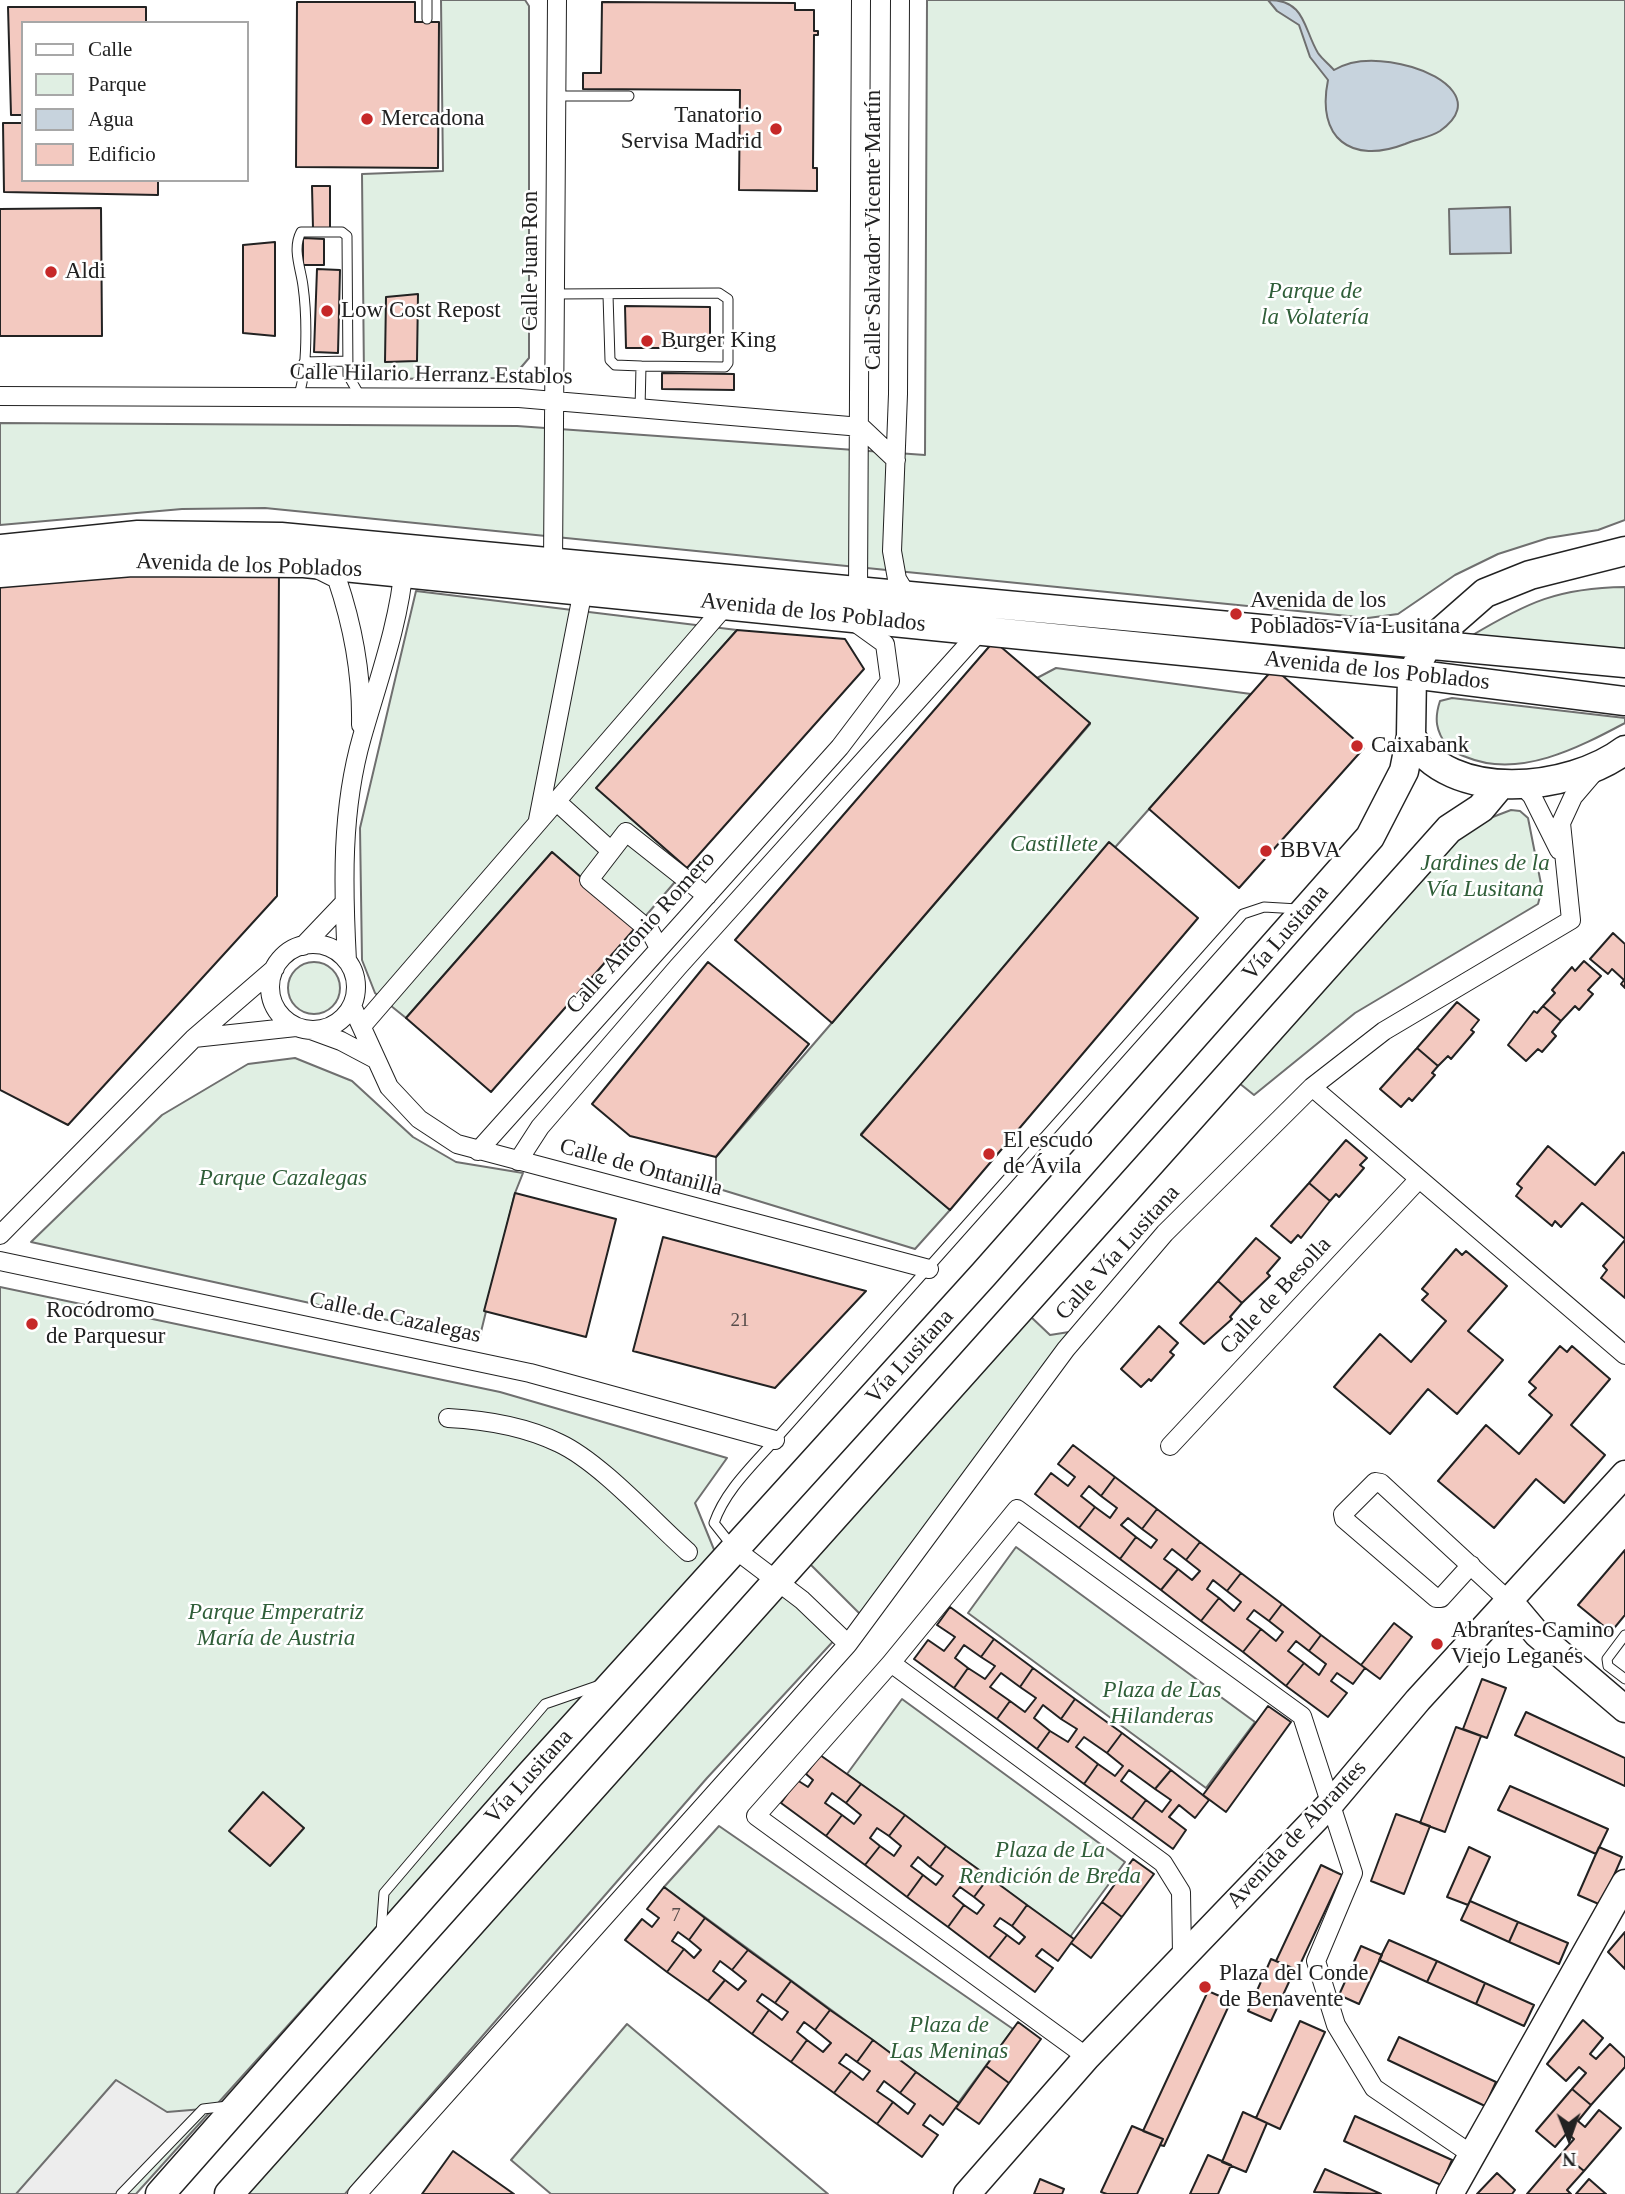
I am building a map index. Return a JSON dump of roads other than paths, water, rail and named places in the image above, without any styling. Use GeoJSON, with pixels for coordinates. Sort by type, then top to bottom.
{"type":"FeatureCollection","features":[{"type":"Feature","properties":{"kind":"main road","name":"Avenida de los Poblados"},"geometry":{"type":"LineString","coordinates":[[0,549],[138,535],[209,534],[404,560],[583,590],[726,605],[853,604],[908,597],[1625,663]]}},
{"type":"Feature","properties":{"kind":"main road","name":"Vía Lusitana"},"geometry":{"type":"LineString","coordinates":[[160,2194],[1370,837],[1404,771],[1411,736],[1412,674],[1427,643],[1485,593],[1530,575],[1625,551]]}},
{"type":"Feature","properties":{"kind":"main road","name":"Avenida de los Poblados"},"geometry":{"type":"LineString","coordinates":[[0,573],[132,562],[304,563],[404,560],[553,564],[853,604],[883,620],[1412,674],[1625,701]]}},
{"type":"Feature","properties":{"kind":"main road"},"geometry":{"type":"LineString","coordinates":[[1563,567],[1625,572]]}},
{"type":"Feature","properties":{"kind":"main road"},"geometry":{"type":"LineString","coordinates":[[1411,736],[1427,758],[1447,771],[1511,784],[1550,782],[1598,768],[1625,750]]}},
{"type":"Feature","properties":{"kind":"main road"},"geometry":{"type":"LineString","coordinates":[[229,2194],[1449,829],[1511,784]]}},
{"type":"Feature","properties":{"kind":"street","name":"Calle Juan Ron"},"geometry":{"type":"LineString","coordinates":[[553,564],[557,0]]}},
{"type":"Feature","properties":{"kind":"street","name":"Calle Salvador Vicente Martín"},"geometry":{"type":"LineString","coordinates":[[853,604],[861,427],[861,0]]}},
{"type":"Feature","properties":{"kind":"street","name":"Calle Salvador Vicente Martín"},"geometry":{"type":"LineString","coordinates":[[900,0],[893,564],[897,579],[908,597]]}},
{"type":"Feature","properties":{"kind":"street","name":"Calle Hilario Herranz Establos"},"geometry":{"type":"LineString","coordinates":[[0,396],[554,400],[861,427]]}},
{"type":"Feature","properties":{"kind":"street"},"geometry":{"type":"LineString","coordinates":[[861,427],[896,460]]}},
{"type":"Feature","properties":{"kind":"street"},"geometry":{"type":"LineString","coordinates":[[361,738],[376,696],[404,560]]}},
{"type":"Feature","properties":{"kind":"street"},"geometry":{"type":"LineString","coordinates":[[194,1038],[335,1024],[352,1006],[356,983],[347,961],[344,903],[345,832],[361,738],[362,692],[347,610],[337,579],[304,563]]}},
{"type":"Feature","properties":{"kind":"street"},"geometry":{"type":"LineString","coordinates":[[538,822],[583,590]]}},
{"type":"Feature","properties":{"kind":"street"},"geometry":{"type":"LineString","coordinates":[[853,604],[885,644],[890,681],[916,702]]}},
{"type":"Feature","properties":{"kind":"street"},"geometry":{"type":"LineString","coordinates":[[362,1026],[726,605]]}},
{"type":"Feature","properties":{"kind":"street"},"geometry":{"type":"LineString","coordinates":[[518,1161],[540,1127],[589,1070],[981,630]]}},
{"type":"Feature","properties":{"kind":"street","name":"Calle Antonio Romero"},"geometry":{"type":"LineString","coordinates":[[478,1151],[840,747],[890,681]]}},
{"type":"Feature","properties":{"kind":"street","name":"Calle Vía Lusitana"},"geometry":{"type":"LineString","coordinates":[[848,1644],[1066,1349],[1165,1233],[1312,1087],[1384,1031],[1572,920],[1561,823],[1573,797],[1598,768]]}},
{"type":"Feature","properties":{"kind":"street","name":"Calle Vía Lusitana"},"geometry":{"type":"LineString","coordinates":[[1511,784],[1532,796],[1564,863]]}},
{"type":"Feature","properties":{"kind":"street"},"geometry":{"type":"LineString","coordinates":[[556,801],[610,850]]}},
{"type":"Feature","properties":{"kind":"street"},"geometry":{"type":"LineString","coordinates":[[659,948],[650,931],[589,880],[626,832],[707,896]]}},
{"type":"Feature","properties":{"kind":"street"},"geometry":{"type":"LineString","coordinates":[[303,946],[344,903]]}},
{"type":"Feature","properties":{"kind":"street"},"geometry":{"type":"LineString","coordinates":[[0,1235],[194,1038],[275,968],[291,950],[303,946],[327,947],[347,961]]}},
{"type":"Feature","properties":{"kind":"street"},"geometry":{"type":"LineString","coordinates":[[275,968],[270,981],[273,1002],[284,1019],[341,1041],[375,1059]]}},
{"type":"Feature","properties":{"kind":"street","name":"Calle de Ontanilla"},"geometry":{"type":"LineString","coordinates":[[352,1006],[389,1087],[419,1119],[457,1144],[929,1269]]}},
{"type":"Feature","properties":{"kind":"street"},"geometry":{"type":"LineString","coordinates":[[1312,1087],[1625,1355]]}},
{"type":"Feature","properties":{"kind":"street","name":"Calle de Besolla"},"geometry":{"type":"LineString","coordinates":[[1170,1446],[1419,1179]]}},
{"type":"Feature","properties":{"kind":"street","name":"Calle de Cazalegas"},"geometry":{"type":"LineString","coordinates":[[0,1261],[530,1373],[775,1440]]}},
{"type":"Feature","properties":{"kind":"street"},"geometry":{"type":"LineString","coordinates":[[449,1418],[508,1424],[562,1444],[600,1472],[688,1552]]}},
{"type":"Feature","properties":{"kind":"street","name":"Avenida de Abrantes"},"geometry":{"type":"LineString","coordinates":[[967,2194],[1087,2057],[1182,1955],[1332,1802],[1419,1700],[1625,1474]]}},
{"type":"Feature","properties":{"kind":"street"},"geometry":{"type":"LineString","coordinates":[[1471,1564],[1441,1598],[1436,1598],[1344,1520],[1343,1514],[1375,1482],[1381,1483],[1471,1564],[1510,1602],[1537,1634],[1625,1709]]}},
{"type":"Feature","properties":{"kind":"street"},"geometry":{"type":"LineString","coordinates":[[1087,2057],[756,1816],[891,1663],[1017,1509],[1303,1716],[1353,1873],[1316,1961],[1336,2025],[1374,2088],[1471,2154]]}},
{"type":"Feature","properties":{"kind":"street"},"geometry":{"type":"LineString","coordinates":[[358,2194],[848,1644],[802,1600],[776,1583],[736,1549]]}},
{"type":"Feature","properties":{"kind":"street"},"geometry":{"type":"LineString","coordinates":[[891,1663],[1163,1863],[1181,1892],[1182,1955]]}},
{"type":"Feature","properties":{"kind":"street"},"geometry":{"type":"LineString","coordinates":[[1450,2194],[1625,1882]]}},
{"type":"Feature","properties":{"kind":"lane"},"geometry":{"type":"LineString","coordinates":[[427,19],[428,0]]}},
{"type":"Feature","properties":{"kind":"lane"},"geometry":{"type":"LineString","coordinates":[[557,96],[629,96]]}},
{"type":"Feature","properties":{"kind":"lane"},"geometry":{"type":"LineString","coordinates":[[298,397],[304,382],[303,285],[298,270],[301,232],[342,232],[348,236],[347,361],[350,382],[361,397]]}},
{"type":"Feature","properties":{"kind":"lane"},"geometry":{"type":"LineString","coordinates":[[556,295],[719,293],[728,299],[728,363],[725,367],[615,365],[610,360],[608,295]]}},
{"type":"Feature","properties":{"kind":"lane"},"geometry":{"type":"LineString","coordinates":[[304,362],[347,361]]}},
{"type":"Feature","properties":{"kind":"lane"},"geometry":{"type":"LineString","coordinates":[[639,409],[641,366]]}},
{"type":"Feature","properties":{"kind":"lane"},"geometry":{"type":"LineString","coordinates":[[736,1549],[722,1538],[714,1523],[727,1496],[1243,914],[1264,907],[1307,910]]}},
{"type":"Feature","properties":{"kind":"lane"},"geometry":{"type":"LineString","coordinates":[[1625,1635],[1607,1659],[1608,1665],[1625,1679]]}},
{"type":"Feature","properties":{"kind":"lane"},"geometry":{"type":"LineString","coordinates":[[121,2194],[203,2109],[240,2104]]}},
{"type":"Feature","properties":{"kind":"water"},"geometry":{"type":"Polygon","coordinates":[[[1268,0],[1280,1],[1297,10],[1318,53],[1334,70],[1362,61],[1382,61],[1412,67],[1435,77],[1453,92],[1457,100],[1457,110],[1452,120],[1436,133],[1386,150],[1368,151],[1342,142],[1327,117],[1328,80],[1310,57],[1299,25],[1277,11],[1268,0]]]}},
{"type":"Feature","properties":{"kind":"water"},"geometry":{"type":"Polygon","coordinates":[[[1510,207],[1511,253],[1450,254],[1449,209],[1510,207]]]}},
{"type":"Feature","properties":{"kind":"place","name":"Mercadona"},"geometry":{"type":"Point","coordinates":[367,119]}},
{"type":"Feature","properties":{"kind":"place","name":"Tanatorio Servisa Madrid"},"geometry":{"type":"Point","coordinates":[776,129]}},
{"type":"Feature","properties":{"kind":"place","name":"Aldi"},"geometry":{"type":"Point","coordinates":[51,272]}},
{"type":"Feature","properties":{"kind":"place","name":"Low Cost Repost"},"geometry":{"type":"Point","coordinates":[327,311]}},
{"type":"Feature","properties":{"kind":"place","name":"Burger King"},"geometry":{"type":"Point","coordinates":[647,341]}},
{"type":"Feature","properties":{"kind":"place","name":"Avenida de los Poblados-Vía Lusitana"},"geometry":{"type":"Point","coordinates":[1236,614]}},
{"type":"Feature","properties":{"kind":"place","name":"Caixabank"},"geometry":{"type":"Point","coordinates":[1357,746]}},
{"type":"Feature","properties":{"kind":"place","name":"BBVA"},"geometry":{"type":"Point","coordinates":[1266,851]}},
{"type":"Feature","properties":{"kind":"place","name":"El escudo de Ávila"},"geometry":{"type":"Point","coordinates":[989,1154]}},
{"type":"Feature","properties":{"kind":"place","name":"Rocódromo de Parquesur"},"geometry":{"type":"Point","coordinates":[32,1324]}},
{"type":"Feature","properties":{"kind":"place","name":"Abrantes-Camino Viejo Leganés"},"geometry":{"type":"Point","coordinates":[1437,1644]}},
{"type":"Feature","properties":{"kind":"place","name":"Plaza del Conde de Benavente"},"geometry":{"type":"Point","coordinates":[1205,1987]}},
{"type":"Feature","properties":{"kind":"park label","name":"Parque de la Volatería"},"geometry":{"type":"Point","coordinates":[1315,305]}},
{"type":"Feature","properties":{"kind":"park label","name":"Castillete"},"geometry":{"type":"Point","coordinates":[1054,845]}},
{"type":"Feature","properties":{"kind":"park label","name":"Jardines de la Vía Lusitana"},"geometry":{"type":"Point","coordinates":[1485,877]}},
{"type":"Feature","properties":{"kind":"park label","name":"Parque Cazalegas"},"geometry":{"type":"Point","coordinates":[283,1179]}},
{"type":"Feature","properties":{"kind":"park label","name":"Parque Emperatriz María de Austria"},"geometry":{"type":"Point","coordinates":[276,1626]}},
{"type":"Feature","properties":{"kind":"park label","name":"Plaza de Las Hilanderas"},"geometry":{"type":"Point","coordinates":[1162,1704]}},
{"type":"Feature","properties":{"kind":"park label","name":"Plaza de La Rendición de Breda"},"geometry":{"type":"Point","coordinates":[1050,1864]}},
{"type":"Feature","properties":{"kind":"park label","name":"Plaza de Las Meninas"},"geometry":{"type":"Point","coordinates":[949,2039]}}]}
